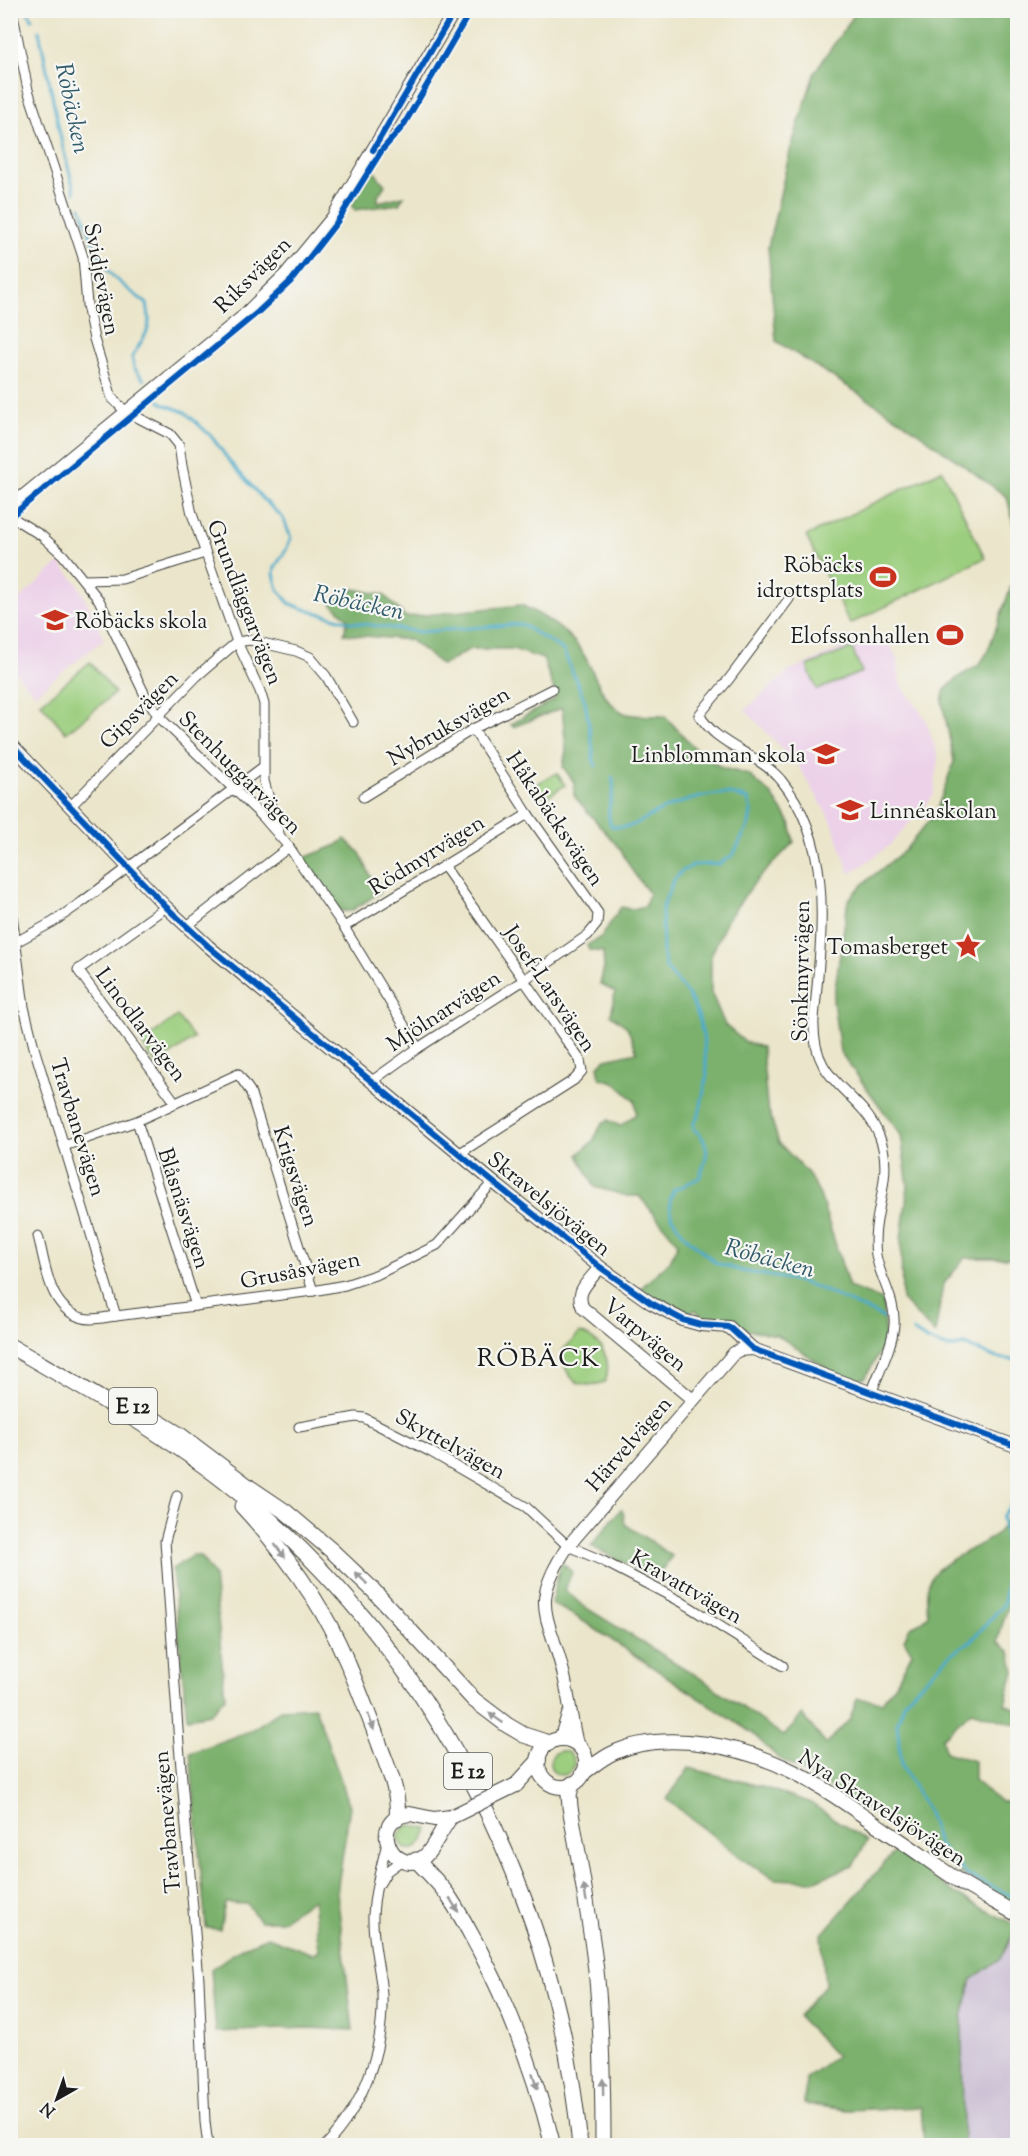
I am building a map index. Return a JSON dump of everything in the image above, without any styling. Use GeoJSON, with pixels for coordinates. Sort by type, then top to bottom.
{"type":"FeatureCollection","features":[{"type":"Feature","properties":{"kind":"highway","name":"E 12"},"geometry":{"type":"LineString","coordinates":[[10,1334],[180,1435],[249,1488],[321,1558],[387,1635],[427,1690],[474,1767],[499,1816],[521,1866],[554,1959],[585,2109],[588,2145]]}},
{"type":"Feature","properties":{"kind":"highway","name":"E 12"},"geometry":{"type":"LineString","coordinates":[[10,1346],[134,1419],[180,1449],[250,1502],[315,1562],[381,1640],[421,1694],[467,1770],[491,1818],[513,1869],[546,1962],[559,2010],[569,2062],[580,2145]]}},
{"type":"Feature","properties":{"kind":"highway"},"geometry":{"type":"LineString","coordinates":[[214,1475],[286,1558],[331,1628],[355,1680],[395,1790],[397,1818]]}},
{"type":"Feature","properties":{"kind":"highway"},"geometry":{"type":"LineString","coordinates":[[249,1488],[286,1512],[347,1566],[404,1622],[474,1700],[524,1735],[554,1741]]}},
{"type":"Feature","properties":{"kind":"highway"},"geometry":{"type":"LineString","coordinates":[[572,1784],[569,1795],[570,1807],[589,1913],[597,1982],[602,2061],[603,2145]]}},
{"type":"Feature","properties":{"kind":"highway"},"geometry":{"type":"LineString","coordinates":[[409,1860],[442,1888],[462,1917],[506,2004],[524,2048],[553,2145]]}},
{"type":"Feature","properties":{"kind":"main road"},"geometry":{"type":"LineString","coordinates":[[569,1740],[580,1748],[586,1762],[583,1773],[572,1784],[557,1786],[547,1781],[541,1773],[539,1760],[541,1752],[554,1741],[569,1740]]}},
{"type":"Feature","properties":{"kind":"main road","name":"Nya Skravelsjövägen"},"geometry":{"type":"LineString","coordinates":[[580,1748],[600,1755],[651,1743],[692,1743],[725,1748],[769,1760],[817,1784],[963,1884],[1017,1915]]}},
{"type":"Feature","properties":{"kind":"main road","name":"Nya Skravelsjövägen"},"geometry":{"type":"LineString","coordinates":[[583,1773],[614,1752]]}},
{"type":"Feature","properties":{"kind":"main road"},"geometry":{"type":"LineString","coordinates":[[516,1785],[539,1760]]}},
{"type":"Feature","properties":{"kind":"main road"},"geometry":{"type":"LineString","coordinates":[[451,1817],[429,1852],[409,1860],[391,1852],[387,1843],[388,1830],[397,1818],[410,1814],[434,1819],[451,1817],[516,1785],[547,1781]]}},
{"type":"Feature","properties":{"kind":"street","name":"Svidjevägen"},"geometry":{"type":"LineString","coordinates":[[12,10],[28,90],[82,257],[87,305],[94,339],[112,398],[125,411]]}},
{"type":"Feature","properties":{"kind":"street","name":"Riksvägen"},"geometry":{"type":"LineString","coordinates":[[10,507],[240,319],[286,274],[333,217],[455,10]]}},
{"type":"Feature","properties":{"kind":"street","name":"Grundläggarvägen"},"geometry":{"type":"LineString","coordinates":[[125,411],[170,434],[179,445],[192,514],[237,642],[255,678],[264,704],[263,767],[268,799],[280,837]]}},
{"type":"Feature","properties":{"kind":"street","name":"Stenhuggarvägen"},"geometry":{"type":"LineString","coordinates":[[10,516],[42,536],[63,555],[99,600],[144,693],[158,716],[289,847],[344,927],[418,1048]]}},
{"type":"Feature","properties":{"kind":"street"},"geometry":{"type":"LineString","coordinates":[[84,580],[122,579],[206,553]]}},
{"type":"Feature","properties":{"kind":"street","name":"Sönkmyrvägen"},"geometry":{"type":"LineString","coordinates":[[789,599],[699,715],[716,735],[748,754],[780,779],[799,810],[818,863],[822,897],[822,926],[813,1033],[816,1049],[830,1077],[869,1119],[879,1136],[884,1152],[886,1172],[876,1230],[876,1248],[895,1315],[893,1333],[871,1394]]}},
{"type":"Feature","properties":{"kind":"street"},"geometry":{"type":"LineString","coordinates":[[237,642],[250,640],[296,651],[310,657],[326,676],[353,722]]}},
{"type":"Feature","properties":{"kind":"street","name":"Gipsvägen"},"geometry":{"type":"LineString","coordinates":[[71,806],[197,676],[237,642]]}},
{"type":"Feature","properties":{"kind":"street","name":"Nybruksvägen"},"geometry":{"type":"LineString","coordinates":[[363,797],[474,729],[552,689]]}},
{"type":"Feature","properties":{"kind":"street","name":"Håkabäcksvägen"},"geometry":{"type":"LineString","coordinates":[[474,729],[528,814],[598,914],[599,919],[593,930]]}},
{"type":"Feature","properties":{"kind":"street","name":"Skravelsjövägen"},"geometry":{"type":"LineString","coordinates":[[12,748],[187,926],[493,1182],[600,1267],[651,1303],[683,1320],[701,1325],[729,1327],[753,1349],[1017,1447]]}},
{"type":"Feature","properties":{"kind":"street"},"geometry":{"type":"LineString","coordinates":[[16,942],[53,922],[263,767]]}},
{"type":"Feature","properties":{"kind":"street","name":"Rödmyrvägen"},"geometry":{"type":"LineString","coordinates":[[344,927],[528,814]]}},
{"type":"Feature","properties":{"kind":"street"},"geometry":{"type":"LineString","coordinates":[[187,926],[289,847]]}},
{"type":"Feature","properties":{"kind":"street","name":"Josef-Larsvägen"},"geometry":{"type":"LineString","coordinates":[[444,866],[580,1060],[582,1071],[574,1080],[460,1153]]}},
{"type":"Feature","properties":{"kind":"street","name":"Travbanevägen"},"geometry":{"type":"LineString","coordinates":[[10,900],[24,1007],[116,1316]]}},
{"type":"Feature","properties":{"kind":"street","name":"Linodlarvägen"},"geometry":{"type":"LineString","coordinates":[[166,907],[78,970],[175,1102]]}},
{"type":"Feature","properties":{"kind":"street","name":"Mjölnarvägen"},"geometry":{"type":"LineString","coordinates":[[372,1081],[418,1048],[524,980],[593,930]]}},
{"type":"Feature","properties":{"kind":"street","name":"Krigsvägen"},"geometry":{"type":"LineString","coordinates":[[175,1102],[238,1074],[250,1091],[313,1291]]}},
{"type":"Feature","properties":{"kind":"street"},"geometry":{"type":"LineString","coordinates":[[64,1146],[137,1121],[175,1102]]}},
{"type":"Feature","properties":{"kind":"street","name":"Blåsnäsvägen"},"geometry":{"type":"LineString","coordinates":[[137,1121],[196,1306]]}},
{"type":"Feature","properties":{"kind":"street","name":"Grusåsvägen"},"geometry":{"type":"LineString","coordinates":[[38,1236],[52,1292],[66,1310],[84,1319],[116,1316],[313,1291],[345,1285],[378,1274],[437,1245],[493,1182]]}},
{"type":"Feature","properties":{"kind":"street","name":"Varpvägen"},"geometry":{"type":"LineString","coordinates":[[600,1267],[580,1292],[579,1300],[583,1308],[693,1400]]}},
{"type":"Feature","properties":{"kind":"street","name":"Härvelvägen"},"geometry":{"type":"LineString","coordinates":[[569,1711],[568,1694],[562,1669],[545,1616],[544,1598],[548,1580],[568,1546],[734,1353],[739,1350],[753,1349]]}},
{"type":"Feature","properties":{"kind":"street","name":"Skyttelvägen"},"geometry":{"type":"LineString","coordinates":[[299,1427],[356,1417],[364,1418],[431,1452],[526,1507],[568,1546]]}},
{"type":"Feature","properties":{"kind":"street","name":"Travbanevägen"},"geometry":{"type":"LineString","coordinates":[[177,1496],[165,1541],[179,1744],[200,1980],[205,2122],[208,2145]]}},
{"type":"Feature","properties":{"kind":"street","name":"Kravattvägen"},"geometry":{"type":"LineString","coordinates":[[568,1546],[603,1561],[680,1601],[783,1666]]}},
{"type":"Feature","properties":{"kind":"street"},"geometry":{"type":"LineString","coordinates":[[554,1741],[566,1725],[569,1711]]}},
{"type":"Feature","properties":{"kind":"street"},"geometry":{"type":"LineString","coordinates":[[569,1711],[580,1748]]}},
{"type":"Feature","properties":{"kind":"street"},"geometry":{"type":"LineString","coordinates":[[325,2145],[357,2102],[369,2076],[377,2050],[382,1994],[373,1919],[387,1843]]}},
{"type":"Feature","properties":{"kind":"street"},"geometry":{"type":"LineString","coordinates":[[377,1891],[387,1871],[409,1860]]}},
{"type":"Feature","properties":{"kind":"shaded area","name":"Röbäcks skola"},"geometry":{"type":"Polygon","coordinates":[[[59,563],[78,584],[104,639],[35,694],[11,668],[15,637],[15,603],[59,563]]]}},
{"type":"Feature","properties":{"kind":"shaded area"},"geometry":{"type":"Polygon","coordinates":[[[886,637],[898,660],[900,683],[925,718],[938,756],[934,795],[889,846],[850,874],[831,820],[798,765],[745,710],[789,671],[856,642],[886,637]]]}},
{"type":"Feature","properties":{"kind":"shaded area"},"geometry":{"type":"Polygon","coordinates":[[[1017,1926],[1017,2145],[963,2145],[962,2017],[972,1979],[1000,1959],[1017,1926]]]}},
{"type":"Feature","properties":{"kind":"green space"},"geometry":{"type":"Polygon","coordinates":[[[857,11],[1017,11],[1017,538],[1007,497],[902,421],[776,341],[768,247],[790,151],[815,71],[857,11]]]}},
{"type":"Feature","properties":{"kind":"green space"},"geometry":{"type":"Polygon","coordinates":[[[372,169],[385,185],[378,196],[378,202],[404,196],[399,204],[355,210],[351,205],[372,169]]]}},
{"type":"Feature","properties":{"kind":"green space"},"geometry":{"type":"Polygon","coordinates":[[[942,470],[985,558],[850,624],[806,536],[942,470]]]}},
{"type":"Feature","properties":{"kind":"green space"},"geometry":{"type":"Polygon","coordinates":[[[1017,570],[1017,1258],[965,1258],[943,1285],[935,1334],[902,1300],[901,1239],[908,1187],[901,1135],[840,1052],[833,1001],[848,900],[864,883],[905,850],[936,812],[954,761],[942,701],[945,690],[958,677],[979,665],[987,653],[1017,570]]]}},
{"type":"Feature","properties":{"kind":"green space"},"geometry":{"type":"Polygon","coordinates":[[[354,589],[384,595],[406,617],[521,605],[529,609],[568,635],[585,657],[603,692],[616,707],[627,714],[665,716],[701,755],[723,768],[749,775],[772,795],[790,822],[794,842],[755,882],[727,920],[711,956],[711,992],[725,1025],[745,1042],[762,1047],[767,1105],[779,1143],[807,1172],[820,1195],[849,1287],[883,1300],[885,1343],[865,1378],[856,1380],[837,1375],[777,1335],[742,1329],[731,1323],[705,1320],[696,1310],[683,1315],[655,1302],[640,1289],[670,1261],[678,1243],[639,1196],[627,1196],[595,1187],[578,1155],[593,1141],[602,1123],[608,1120],[620,1126],[636,1114],[635,1101],[614,1082],[600,1078],[598,1066],[606,1059],[637,1052],[627,1027],[611,1015],[615,992],[600,984],[604,968],[603,952],[589,950],[587,945],[601,937],[621,907],[633,909],[645,906],[649,893],[633,872],[620,849],[574,796],[574,782],[563,767],[566,750],[562,708],[513,727],[511,724],[554,700],[556,696],[543,659],[513,649],[470,649],[442,665],[410,640],[344,634],[348,619],[330,602],[354,589]]]}},
{"type":"Feature","properties":{"kind":"green space"},"geometry":{"type":"Polygon","coordinates":[[[852,648],[862,672],[817,690],[807,666],[852,648]]]}},
{"type":"Feature","properties":{"kind":"green space"},"geometry":{"type":"Polygon","coordinates":[[[90,662],[115,693],[66,733],[41,703],[90,662]]]}},
{"type":"Feature","properties":{"kind":"green space"},"geometry":{"type":"Polygon","coordinates":[[[557,773],[565,785],[547,797],[537,794],[534,785],[557,773]]]}},
{"type":"Feature","properties":{"kind":"green space"},"geometry":{"type":"Polygon","coordinates":[[[345,839],[360,853],[381,892],[351,911],[342,911],[332,902],[325,887],[301,859],[337,845],[345,839]]]}},
{"type":"Feature","properties":{"kind":"green space"},"geometry":{"type":"Polygon","coordinates":[[[177,1016],[194,1038],[157,1065],[141,1043],[177,1016]]]}},
{"type":"Feature","properties":{"kind":"green space"},"geometry":{"type":"Polygon","coordinates":[[[580,1333],[588,1336],[604,1352],[608,1366],[605,1382],[587,1385],[574,1380],[569,1375],[563,1350],[580,1333]]]}},
{"type":"Feature","properties":{"kind":"green space"},"geometry":{"type":"Polygon","coordinates":[[[1017,1500],[1018,1547],[1015,1552],[1017,1554],[1017,1593],[1007,1610],[998,1642],[1010,1652],[1014,1671],[1005,1704],[1017,1709],[1017,1725],[971,1711],[942,1738],[945,1752],[974,1761],[974,1780],[1000,1802],[1017,1801],[1011,1839],[1017,1850],[1017,1907],[964,1876],[865,1808],[777,1757],[752,1733],[577,1617],[551,1603],[561,1562],[572,1572],[565,1590],[583,1606],[697,1676],[784,1736],[802,1715],[826,1744],[850,1719],[857,1698],[882,1702],[897,1681],[912,1653],[904,1640],[910,1627],[921,1622],[928,1615],[927,1590],[933,1575],[949,1561],[997,1533],[1006,1522],[1017,1500]]]}},
{"type":"Feature","properties":{"kind":"green space"},"geometry":{"type":"Polygon","coordinates":[[[621,1509],[625,1524],[672,1556],[655,1579],[591,1546],[621,1509]]]}},
{"type":"Feature","properties":{"kind":"green space"},"geometry":{"type":"Polygon","coordinates":[[[193,1555],[200,1556],[214,1575],[225,1697],[210,1714],[187,1718],[172,1569],[193,1555]]]}},
{"type":"Feature","properties":{"kind":"green space"},"geometry":{"type":"Polygon","coordinates":[[[315,1707],[350,1806],[337,1892],[353,2030],[307,2028],[216,2032],[211,1969],[243,1947],[268,1937],[313,1954],[319,1951],[313,1899],[281,1921],[260,1921],[247,1904],[225,1903],[220,1929],[206,1928],[190,1753],[252,1730],[281,1709],[315,1707]]]}},
{"type":"Feature","properties":{"kind":"green space"},"geometry":{"type":"Polygon","coordinates":[[[562,1751],[571,1754],[574,1763],[571,1772],[562,1775],[553,1772],[550,1763],[553,1754],[562,1751]]]}},
{"type":"Feature","properties":{"kind":"green space"},"geometry":{"type":"Polygon","coordinates":[[[689,1768],[756,1785],[809,1802],[867,1841],[853,1866],[813,1881],[775,1879],[742,1859],[667,1799],[689,1768]]]}},
{"type":"Feature","properties":{"kind":"green space"},"geometry":{"type":"Polygon","coordinates":[[[410,1825],[428,1829],[420,1845],[413,1849],[404,1848],[398,1838],[403,1828],[410,1825]]]}},
{"type":"Feature","properties":{"kind":"green space"},"geometry":{"type":"Polygon","coordinates":[[[896,1850],[959,1896],[1017,1926],[1000,1959],[972,1979],[962,2017],[963,2145],[924,2145],[921,2107],[847,2110],[804,2104],[806,2078],[836,2056],[798,2016],[825,1985],[821,1935],[896,1850]]]}},
{"type":"Feature","properties":{"kind":"waterway","name":"Röbäcken"},"geometry":{"type":"LineString","coordinates":[[27,10],[32,19]]}},
{"type":"Feature","properties":{"kind":"waterway","name":"Röbäcken"},"geometry":{"type":"LineString","coordinates":[[39,31],[62,144],[75,193]]}},
{"type":"Feature","properties":{"kind":"waterway","name":"Röbäcken"},"geometry":{"type":"LineString","coordinates":[[81,207],[95,247],[107,269],[147,304],[149,313],[147,332],[132,357],[134,368],[144,380]]}},
{"type":"Feature","properties":{"kind":"waterway","name":"Röbäcken"},"geometry":{"type":"LineString","coordinates":[[159,400],[163,404],[185,412],[211,436],[231,463],[283,518],[291,538],[275,567],[274,574],[278,589],[289,603],[350,622],[420,632],[521,624],[563,650],[585,701],[596,766]]}},
{"type":"Feature","properties":{"kind":"waterway","name":"Röbäcken"},"geometry":{"type":"LineString","coordinates":[[612,777],[613,789],[609,806],[611,826],[626,827],[677,804],[696,798],[723,794],[748,799],[751,812],[749,824],[733,855],[719,864],[694,865],[682,871],[673,881],[662,909],[663,953],[666,968],[689,996],[698,1015],[703,1035],[707,1075],[699,1115],[694,1122],[694,1129],[706,1146],[706,1158],[699,1178],[674,1190],[670,1198],[671,1216],[685,1236],[716,1263],[816,1287],[884,1318]]}},
{"type":"Feature","properties":{"kind":"waterway","name":"Röbäcken"},"geometry":{"type":"LineString","coordinates":[[913,1331],[927,1340],[949,1348],[965,1345],[997,1358],[1018,1360]]}},
{"type":"Feature","properties":{"kind":"waterway","name":"Röbäcken"},"geometry":{"type":"LineString","coordinates":[[1018,1495],[1002,1517],[1009,1560],[1004,1604],[971,1641],[952,1653],[905,1700],[897,1724],[902,1767],[926,1807],[939,1846],[967,1875],[1018,1899]]}},
{"type":"Feature","properties":{"kind":"cycle path"},"geometry":{"type":"LineString","coordinates":[[373,150],[455,10]]}},
{"type":"Feature","properties":{"kind":"cycle path"},"geometry":{"type":"LineString","coordinates":[[10,517],[258,312],[291,281],[337,222],[382,150],[403,126],[471,10]]}},
{"type":"Feature","properties":{"kind":"cycle path"},"geometry":{"type":"LineString","coordinates":[[10,743],[166,907],[208,946],[493,1182],[600,1267],[651,1303],[683,1320],[701,1325],[729,1327],[753,1349],[1018,1447]]}},
{"type":"Feature","properties":{"kind":"place","name":"Röbäcks idrottsplats"},"geometry":{"type":"Point","coordinates":[883,577]}},
{"type":"Feature","properties":{"kind":"place","name":"Röbäcks skola"},"geometry":{"type":"Point","coordinates":[55,620]}},
{"type":"Feature","properties":{"kind":"place","name":"Elofssonhallen"},"geometry":{"type":"Point","coordinates":[950,635]}},
{"type":"Feature","properties":{"kind":"place","name":"Linblomman skola"},"geometry":{"type":"Point","coordinates":[826,754]}},
{"type":"Feature","properties":{"kind":"place","name":"Linnéaskolan"},"geometry":{"type":"Point","coordinates":[850,810]}},
{"type":"Feature","properties":{"kind":"place","name":"Tomasberget"},"geometry":{"type":"Point","coordinates":[968,946]}},
{"type":"Feature","properties":{"kind":"district","name":"RÖBÄCK"},"geometry":{"type":"Point","coordinates":[539,1357]}}]}
